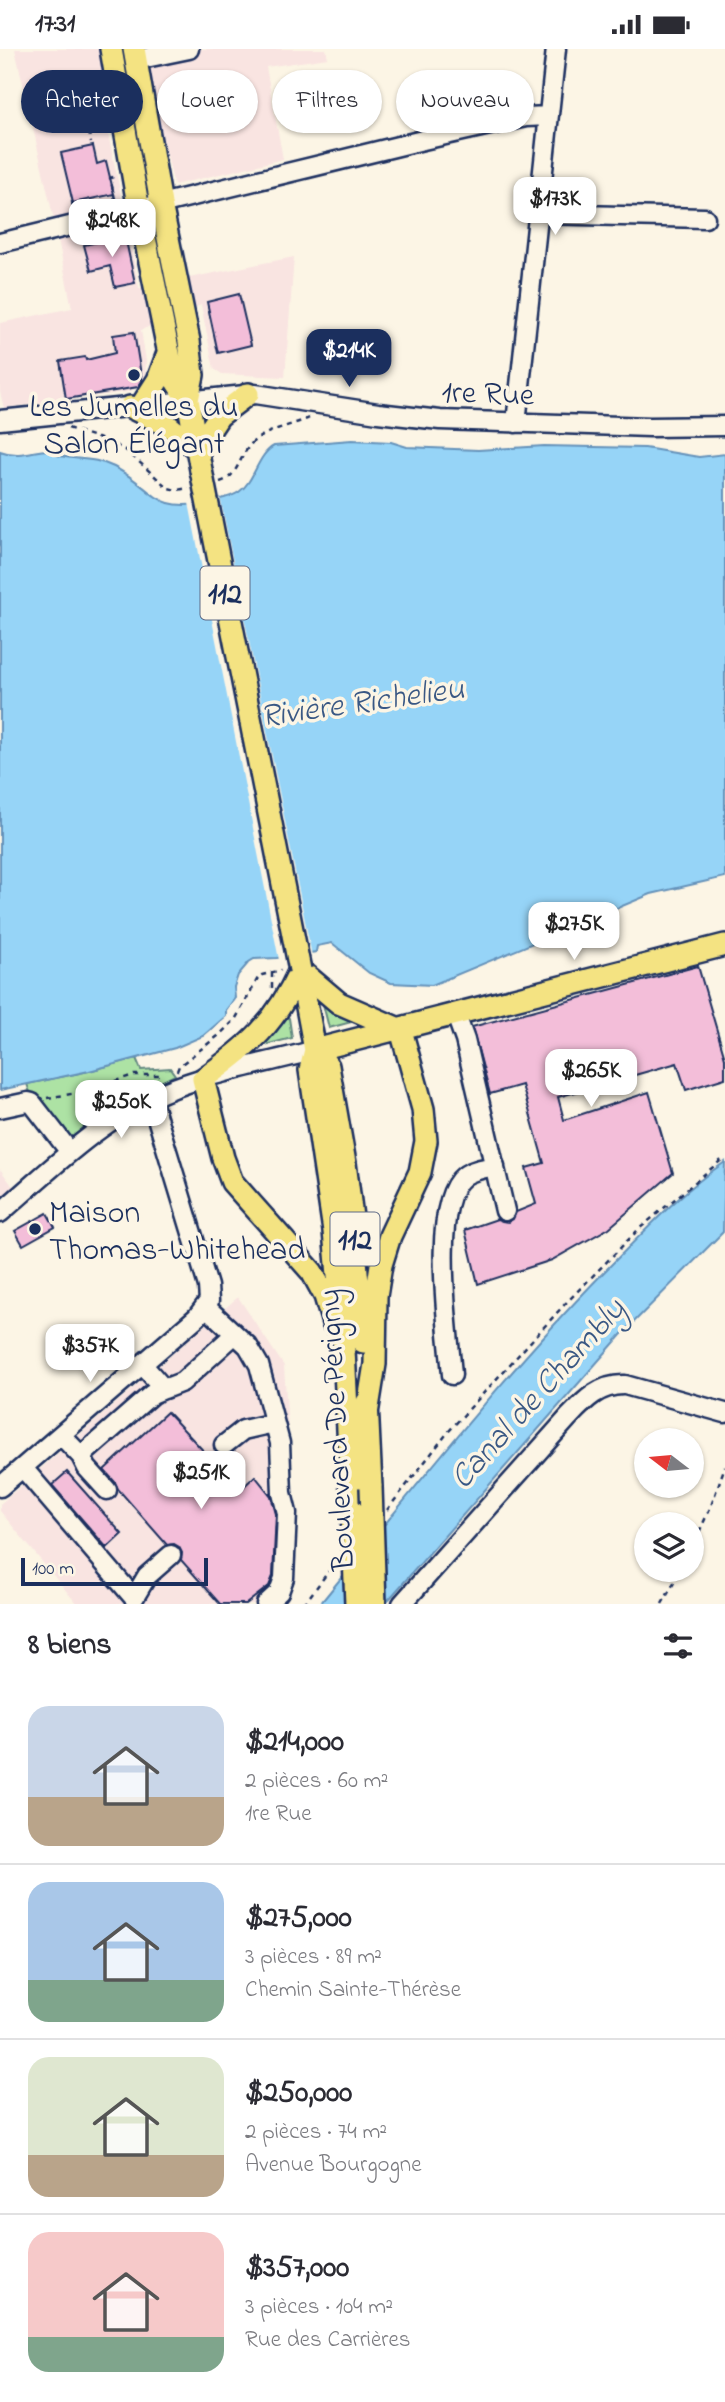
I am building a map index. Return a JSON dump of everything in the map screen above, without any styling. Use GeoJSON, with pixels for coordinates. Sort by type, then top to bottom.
{"type":"FeatureCollection","features":[{"type":"Feature","properties":{"kind":"main road","name":"112"},"geometry":{"type":"LineString","coordinates":[[111,49],[139,209],[174,381],[188,400]]}},
{"type":"Feature","properties":{"kind":"main road","name":"112"},"geometry":{"type":"LineString","coordinates":[[135,55],[193,365],[188,400],[197,449]]}},
{"type":"Feature","properties":{"kind":"main road"},"geometry":{"type":"LineString","coordinates":[[169,351],[158,380],[136,406],[164,423],[197,449],[219,416],[248,394]]}},
{"type":"Feature","properties":{"kind":"main road","name":"Boulevard De Périgny"},"geometry":{"type":"LineString","coordinates":[[197,449],[250,715],[291,970],[315,1051],[328,1066],[347,1173],[368,1414],[375,1604]]}},
{"type":"Feature","properties":{"kind":"main road"},"geometry":{"type":"LineString","coordinates":[[315,1051],[725,945]]}},
{"type":"Feature","properties":{"kind":"main road"},"geometry":{"type":"LineString","coordinates":[[345,1370],[328,1305],[317,1279],[237,1188],[229,1175],[203,1079],[242,1051],[263,1030],[282,1006],[291,970],[348,1008],[401,1030]]}},
{"type":"Feature","properties":{"kind":"main road"},"geometry":{"type":"LineString","coordinates":[[368,1414],[375,1364],[376,1296],[381,1265],[390,1236],[420,1172],[426,1140],[423,1109],[401,1030]]}},
{"type":"Feature","properties":{"kind":"main road","name":"Boulevard De Périgny"},"geometry":{"type":"LineString","coordinates":[[315,1051],[310,1070],[333,1218],[345,1370],[356,1604]]}},
{"type":"Feature","properties":{"kind":"street"},"geometry":{"type":"LineString","coordinates":[[135,55],[189,49]]}},
{"type":"Feature","properties":{"kind":"street"},"geometry":{"type":"LineString","coordinates":[[516,423],[556,49]]}},
{"type":"Feature","properties":{"kind":"street"},"geometry":{"type":"LineString","coordinates":[[0,243],[471,129],[526,117],[549,116]]}},
{"type":"Feature","properties":{"kind":"street"},"geometry":{"type":"LineString","coordinates":[[538,214],[705,218]]}},
{"type":"Feature","properties":{"kind":"street","name":"1re Rue"},"geometry":{"type":"LineString","coordinates":[[0,421],[248,394],[414,418],[650,427],[725,426]]}},
{"type":"Feature","properties":{"kind":"street"},"geometry":{"type":"LineString","coordinates":[[456,1015],[465,1040],[505,1211]]}},
{"type":"Feature","properties":{"kind":"street"},"geometry":{"type":"LineString","coordinates":[[0,1213],[70,1152],[142,1097],[315,1051]]}},
{"type":"Feature","properties":{"kind":"street"},"geometry":{"type":"LineString","coordinates":[[142,1097],[204,1274],[208,1304],[248,1346],[265,1380],[280,1443],[282,1493],[287,1513],[284,1578],[279,1592],[266,1604]]}},
{"type":"Feature","properties":{"kind":"street"},"geometry":{"type":"LineString","coordinates":[[0,1108],[28,1101],[32,1103],[70,1152]]}},
{"type":"Feature","properties":{"kind":"street"},"geometry":{"type":"LineString","coordinates":[[452,1375],[443,1255],[447,1213],[462,1177],[495,1166]]}},
{"type":"Feature","properties":{"kind":"street"},"geometry":{"type":"LineString","coordinates":[[0,1487],[208,1304]]}},
{"type":"Feature","properties":{"kind":"street"},"geometry":{"type":"LineString","coordinates":[[80,1456],[152,1394],[182,1382],[234,1334]]}},
{"type":"Feature","properties":{"kind":"street"},"geometry":{"type":"LineString","coordinates":[[142,1364],[164,1389]]}},
{"type":"Feature","properties":{"kind":"street"},"geometry":{"type":"LineString","coordinates":[[402,1604],[568,1418],[596,1392],[611,1386],[625,1385],[725,1413]]}},
{"type":"Feature","properties":{"kind":"street"},"geometry":{"type":"LineString","coordinates":[[94,1406],[114,1427]]}},
{"type":"Feature","properties":{"kind":"street"},"geometry":{"type":"LineString","coordinates":[[224,1445],[243,1430],[274,1423]]}},
{"type":"Feature","properties":{"kind":"street"},"geometry":{"type":"LineString","coordinates":[[61,1435],[107,1490]]}},
{"type":"Feature","properties":{"kind":"street"},"geometry":{"type":"LineString","coordinates":[[23,1468],[135,1602],[147,1576],[171,1555]]}},
{"type":"Feature","properties":{"kind":"path"},"geometry":{"type":"LineString","coordinates":[[89,133],[91,143]]}},
{"type":"Feature","properties":{"kind":"path"},"geometry":{"type":"LineString","coordinates":[[115,177],[110,178],[116,204]]}},
{"type":"Feature","properties":{"kind":"path"},"geometry":{"type":"LineString","coordinates":[[177,1071],[179,1066],[235,1020],[258,978],[272,972],[291,970]]}},
{"type":"Feature","properties":{"kind":"path"},"geometry":{"type":"LineString","coordinates":[[271,986],[272,972]]}},
{"type":"Feature","properties":{"kind":"path"},"geometry":{"type":"LineString","coordinates":[[43,1098],[77,1093],[137,1075],[157,1076]]}},
{"type":"Feature","properties":{"kind":"path"},"geometry":{"type":"LineString","coordinates":[[117,1080],[122,1089],[142,1097]]}},
{"type":"Feature","properties":{"kind":"path"},"geometry":{"type":"LineString","coordinates":[[414,1476],[482,1393],[599,1269],[665,1205],[725,1157]]}},
{"type":"Feature","properties":{"kind":"path"},"geometry":{"type":"LineString","coordinates":[[704,1521],[725,1466]]}},
{"type":"Feature","properties":{"kind":"path"},"geometry":{"type":"LineString","coordinates":[[304,1604],[338,1560]]}},
{"type":"Feature","properties":{"kind":"path"},"geometry":{"type":"LineString","coordinates":[[663,1604],[675,1582]]}},
{"type":"Feature","properties":{"kind":"shaded area"},"geometry":{"type":"Polygon","coordinates":[[[15,49],[326,49],[328,58],[266,67],[272,99],[272,133],[278,133],[283,159],[174,185],[162,133],[258,133],[258,70],[157,70],[157,114],[153,97],[143,101],[143,70],[21,70],[21,75],[15,49]]]}},
{"type":"Feature","properties":{"kind":"shaded area"},"geometry":{"type":"Polygon","coordinates":[[[34,133],[108,133],[122,200],[107,204],[111,230],[127,226],[139,288],[294,257],[285,377],[222,374],[214,369],[201,305],[141,330],[146,361],[145,377],[140,386],[128,392],[4,408],[0,392],[0,323],[72,308],[34,133]]]}},
{"type":"Feature","properties":{"kind":"shaded area"},"geometry":{"type":"Polygon","coordinates":[[[0,1169],[14,1188],[0,1200],[0,1169]]]}},
{"type":"Feature","properties":{"kind":"shaded area"},"geometry":{"type":"Polygon","coordinates":[[[238,1297],[284,1366],[292,1491],[288,1588],[276,1604],[77,1604],[0,1511],[0,1504],[238,1297]]]}},
{"type":"Feature","properties":{"kind":"green space"},"geometry":{"type":"Polygon","coordinates":[[[322,1000],[359,1020],[329,1028],[322,1000]]]}},
{"type":"Feature","properties":{"kind":"green space"},"geometry":{"type":"Polygon","coordinates":[[[286,1016],[289,1018],[292,1038],[257,1047],[286,1016]]]}},
{"type":"Feature","properties":{"kind":"green space"},"geometry":{"type":"Polygon","coordinates":[[[136,1058],[141,1070],[170,1068],[175,1075],[133,1096],[72,1137],[67,1136],[31,1095],[27,1084],[89,1071],[136,1058]]]}},
{"type":"Feature","properties":{"kind":"water","name":"Rivière Richelieu"},"geometry":{"type":"Polygon","coordinates":[[[352,440],[391,442],[407,447],[478,450],[544,446],[645,448],[699,457],[725,454],[725,877],[651,894],[432,985],[391,983],[369,973],[332,943],[317,946],[316,952],[254,959],[238,975],[234,987],[235,998],[226,1010],[226,1016],[203,1036],[175,1048],[89,1071],[0,1090],[0,451],[24,454],[50,450],[65,457],[99,461],[128,475],[166,502],[191,505],[239,492],[249,481],[264,455],[274,446],[352,440]]]}},
{"type":"Feature","properties":{"kind":"water","name":"Canal de Chambly"},"geometry":{"type":"Polygon","coordinates":[[[725,1162],[723,1232],[621,1335],[391,1597],[384,1604],[320,1604],[458,1435],[566,1312],[662,1214],[725,1162]]]}},
{"type":"Feature","properties":{"kind":"pier"},"geometry":{"type":"Polygon","coordinates":[[[220,496],[312,956],[278,962],[273,962],[279,960],[189,503],[220,496]]]}},
{"type":"Feature","properties":{"kind":"building"},"geometry":{"type":"Polygon","coordinates":[[[93,146],[97,164],[106,161],[114,194],[73,203],[61,153],[93,146]]]}},
{"type":"Feature","properties":{"kind":"building"},"geometry":{"type":"Polygon","coordinates":[[[125,236],[135,283],[115,287],[110,266],[91,271],[84,245],[125,236]]]}},
{"type":"Feature","properties":{"kind":"building"},"geometry":{"type":"Polygon","coordinates":[[[239,294],[251,345],[218,353],[207,302],[239,294]]]}},
{"type":"Feature","properties":{"kind":"building"},"geometry":{"type":"Polygon","coordinates":[[[134,332],[142,381],[138,387],[66,399],[60,361],[85,357],[86,360],[115,353],[113,335],[134,332]]]}},
{"type":"Feature","properties":{"kind":"building"},"geometry":{"type":"Polygon","coordinates":[[[698,966],[725,1058],[725,1078],[686,1090],[677,1063],[558,1097],[564,1120],[649,1092],[673,1173],[609,1228],[552,1260],[478,1284],[465,1230],[497,1219],[508,1222],[516,1212],[536,1204],[526,1168],[544,1163],[522,1085],[490,1094],[472,1027],[698,966]]]}},
{"type":"Feature","properties":{"kind":"building","name":"Maison Thomas-Whitehead"},"geometry":{"type":"Polygon","coordinates":[[[47,1213],[55,1227],[23,1245],[15,1231],[47,1213]]]}},
{"type":"Feature","properties":{"kind":"building"},"geometry":{"type":"Polygon","coordinates":[[[167,1412],[240,1490],[255,1476],[271,1496],[276,1514],[273,1576],[269,1586],[246,1604],[220,1604],[181,1560],[179,1547],[174,1544],[167,1545],[104,1470],[167,1412]]]}},
{"type":"Feature","properties":{"kind":"building"},"geometry":{"type":"Polygon","coordinates":[[[67,1472],[122,1534],[107,1548],[52,1485],[67,1472]]]}},
{"type":"Feature","properties":{"kind":"place","name":"Les Jumelles du Salon Élégant"},"geometry":{"type":"Point","coordinates":[134,375]}},
{"type":"Feature","properties":{"kind":"place","name":"Maison Thomas-Whitehead"},"geometry":{"type":"Point","coordinates":[35,1229]}}]}
